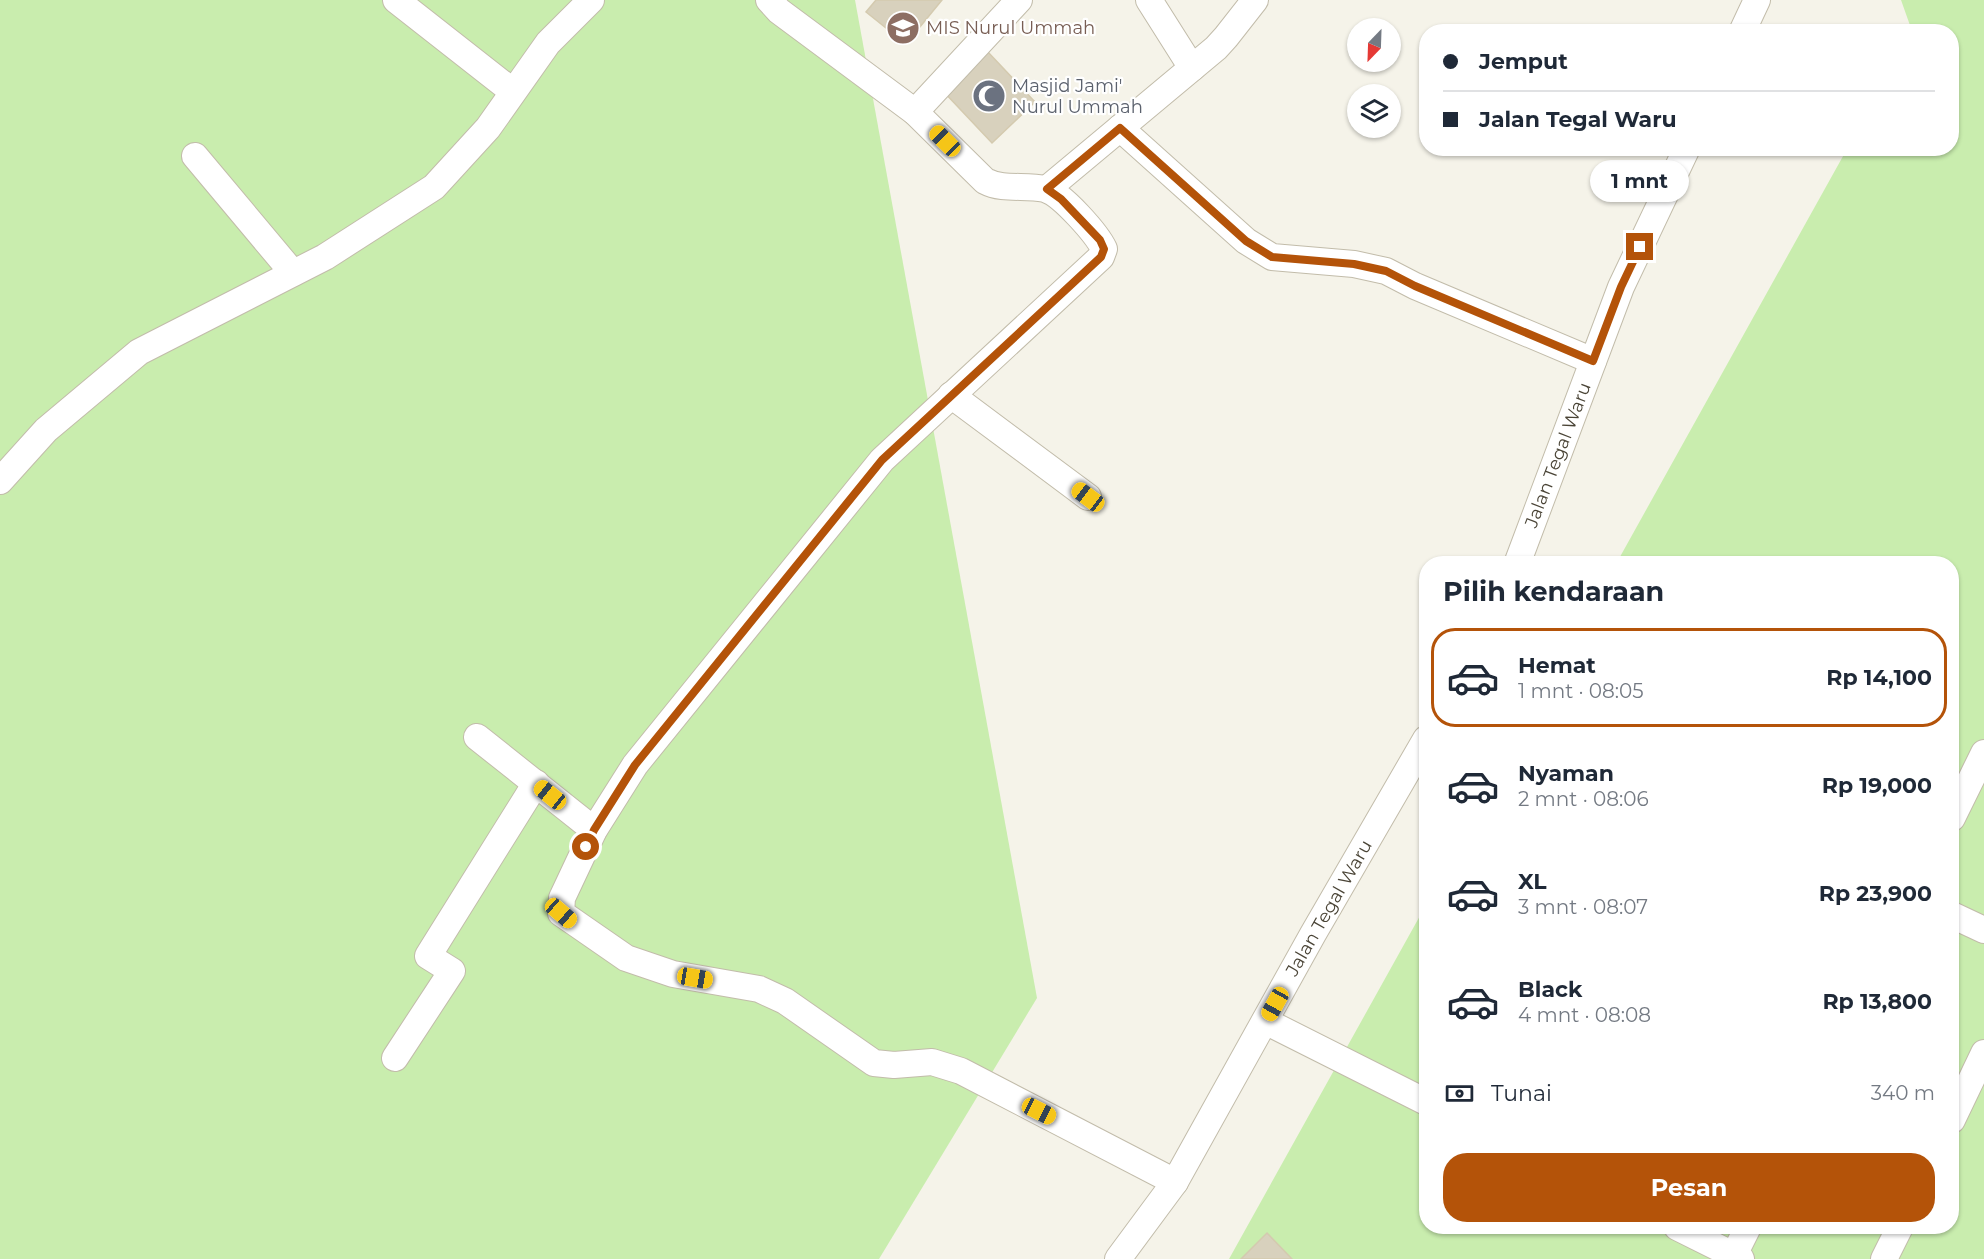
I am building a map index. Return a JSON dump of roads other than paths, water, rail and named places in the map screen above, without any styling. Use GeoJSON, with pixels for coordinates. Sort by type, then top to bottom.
{"type":"FeatureCollection","features":[{"type":"Feature","properties":{"kind":"street"},"geometry":{"type":"LineString","coordinates":[[396,0],[512,91]]}},
{"type":"Feature","properties":{"kind":"street"},"geometry":{"type":"LineString","coordinates":[[0,481],[45,430],[139,352],[325,257],[434,187],[488,128],[548,43],[591,0]]}},
{"type":"Feature","properties":{"kind":"street"},"geometry":{"type":"LineString","coordinates":[[769,0],[788,18],[915,112],[985,181],[1000,186],[1047,189],[1061,199],[1100,240],[1104,249],[1101,257],[882,460],[635,765],[594,830],[562,898],[561,913],[626,958],[674,974],[759,989],[785,1001],[874,1063],[894,1065],[932,1062],[961,1071],[1175,1182]]}},
{"type":"Feature","properties":{"kind":"street"},"geometry":{"type":"LineString","coordinates":[[915,112],[1019,0]]}},
{"type":"Feature","properties":{"kind":"street"},"geometry":{"type":"LineString","coordinates":[[1149,0],[1192,68]]}},
{"type":"Feature","properties":{"kind":"street"},"geometry":{"type":"LineString","coordinates":[[1047,189],[1227,37],[1255,0]]}},
{"type":"Feature","properties":{"kind":"street"},"geometry":{"type":"LineString","coordinates":[[1746,24],[1757,0]]}},
{"type":"Feature","properties":{"kind":"street"},"geometry":{"type":"LineString","coordinates":[[1120,128],[1246,241],[1272,257],[1354,264],[1386,271],[1415,286],[1593,361]]}},
{"type":"Feature","properties":{"kind":"street"},"geometry":{"type":"LineString","coordinates":[[195,156],[293,273]]}},
{"type":"Feature","properties":{"kind":"street","name":"Jalan Tegal Waru"},"geometry":{"type":"LineString","coordinates":[[1520,556],[1621,287],[1683,156]]}},
{"type":"Feature","properties":{"kind":"street"},"geometry":{"type":"LineString","coordinates":[[951,395],[1088,497]]}},
{"type":"Feature","properties":{"kind":"street"},"geometry":{"type":"LineString","coordinates":[[477,737],[594,830]]}},
{"type":"Feature","properties":{"kind":"street","name":"Jalan Tegal Waru"},"geometry":{"type":"LineString","coordinates":[[1118,1259],[1175,1182],[1419,751]]}},
{"type":"Feature","properties":{"kind":"street"},"geometry":{"type":"LineString","coordinates":[[1959,804],[1984,753]]}},
{"type":"Feature","properties":{"kind":"street"},"geometry":{"type":"LineString","coordinates":[[394,1058],[452,971],[428,956],[536,783]]}},
{"type":"Feature","properties":{"kind":"street"},"geometry":{"type":"LineString","coordinates":[[1959,918],[1984,930]]}},
{"type":"Feature","properties":{"kind":"street"},"geometry":{"type":"LineString","coordinates":[[1265,1021],[1419,1098]]}},
{"type":"Feature","properties":{"kind":"street"},"geometry":{"type":"LineString","coordinates":[[1959,1105],[1984,1053]]}},
{"type":"Feature","properties":{"kind":"street"},"geometry":{"type":"LineString","coordinates":[[1691,1234],[1737,1257],[1745,1234]]}},
{"type":"Feature","properties":{"kind":"street"},"geometry":{"type":"LineString","coordinates":[[1884,1259],[1896,1234]]}},
{"type":"Feature","properties":{"kind":"place","name":"MIS Nurul Ummah"},"geometry":{"type":"Point","coordinates":[903,28]}},
{"type":"Feature","properties":{"kind":"place","name":"Masjid Jami' Nurul Ummah"},"geometry":{"type":"Point","coordinates":[989,96]}}]}
